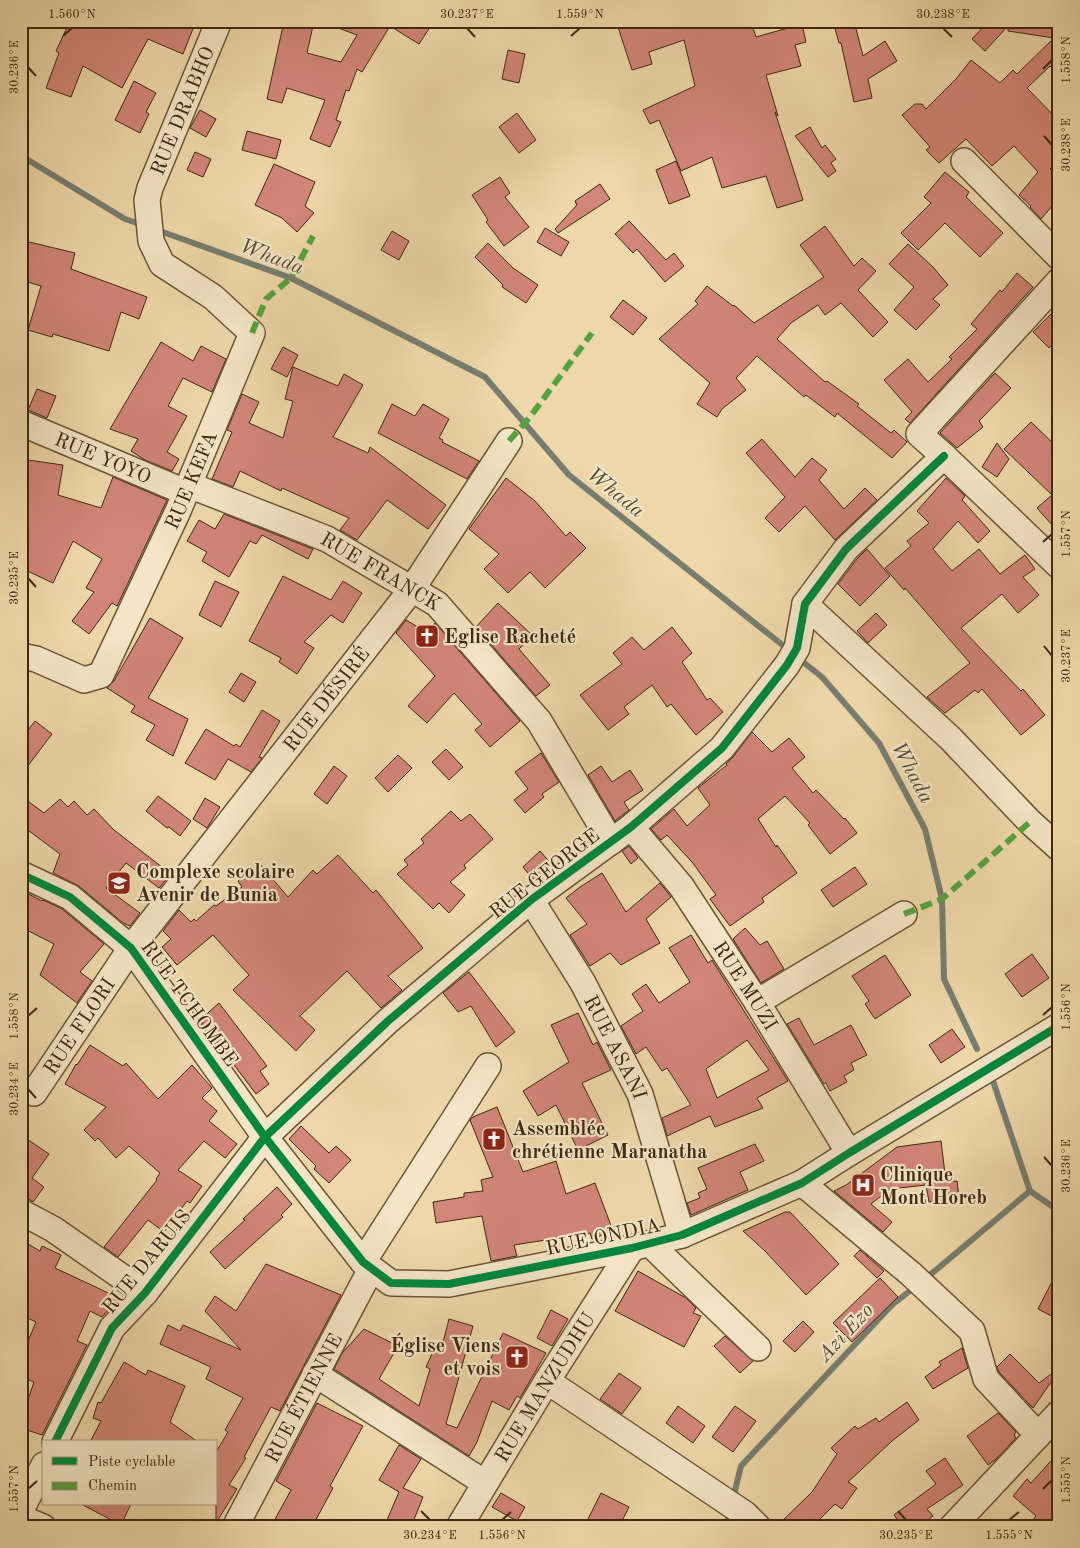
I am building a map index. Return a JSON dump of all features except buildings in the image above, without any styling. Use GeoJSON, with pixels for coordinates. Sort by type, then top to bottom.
{"type":"FeatureCollection","features":[{"type":"Feature","properties":{"kind":"street","name":"RUE DRABHO"},"geometry":{"type":"LineString","coordinates":[[151,241],[147,200],[150,188],[219,21]]}},
{"type":"Feature","properties":{"kind":"street"},"geometry":{"type":"LineString","coordinates":[[964,161],[1059,257]]}},
{"type":"Feature","properties":{"kind":"street","name":"RUE KEFA"},"geometry":{"type":"LineString","coordinates":[[21,656],[36,659],[84,680],[100,675],[178,511],[252,333],[213,297],[162,264],[151,241]]}},
{"type":"Feature","properties":{"kind":"street"},"geometry":{"type":"LineString","coordinates":[[1059,281],[919,434],[1059,566]]}},
{"type":"Feature","properties":{"kind":"street","name":"RUE YOYO"},"geometry":{"type":"LineString","coordinates":[[21,423],[187,488]]}},
{"type":"Feature","properties":{"kind":"street","name":"RUE DÉSIRÉ"},"geometry":{"type":"LineString","coordinates":[[131,948],[412,589],[509,441]]}},
{"type":"Feature","properties":{"kind":"street"},"geometry":{"type":"LineString","coordinates":[[944,456],[846,549],[805,604],[946,734],[1030,822],[1059,848]]}},
{"type":"Feature","properties":{"kind":"street","name":"RUE FRANCK"},"geometry":{"type":"LineString","coordinates":[[187,488],[327,539],[437,604],[539,721],[611,842]]}},
{"type":"Feature","properties":{"kind":"street","name":"RUE GEORGE"},"geometry":{"type":"LineString","coordinates":[[265,1137],[388,1021],[531,900],[611,842],[722,748],[792,657],[805,604]]}},
{"type":"Feature","properties":{"kind":"street","name":"RUE MUZI"},"geometry":{"type":"LineString","coordinates":[[631,826],[681,886],[757,1002],[849,1153]]}},
{"type":"Feature","properties":{"kind":"street","name":"RUE TCHOMBE"},"geometry":{"type":"LineString","coordinates":[[21,874],[70,897],[131,948],[265,1137]]}},
{"type":"Feature","properties":{"kind":"street","name":"RUE ASANI"},"geometry":{"type":"LineString","coordinates":[[531,900],[583,983],[640,1094],[682,1235]]}},
{"type":"Feature","properties":{"kind":"street"},"geometry":{"type":"LineString","coordinates":[[757,1002],[904,914]]}},
{"type":"Feature","properties":{"kind":"street","name":"RUE FLORI"},"geometry":{"type":"LineString","coordinates":[[21,1087],[34,1093],[131,948]]}},
{"type":"Feature","properties":{"kind":"street","name":"RUE ONDIA"},"geometry":{"type":"LineString","coordinates":[[265,1137],[367,1265],[391,1283],[449,1284],[641,1246],[682,1235],[802,1183],[986,1070],[1056,1033]]}},
{"type":"Feature","properties":{"kind":"street","name":"RUE ÉTIENNE"},"geometry":{"type":"LineString","coordinates":[[235,1527],[316,1374],[367,1265],[488,1066]]}},
{"type":"Feature","properties":{"kind":"street","name":"RUE DARUIS"},"geometry":{"type":"LineString","coordinates":[[56,1440],[112,1328],[145,1293],[265,1137]]}},
{"type":"Feature","properties":{"kind":"street"},"geometry":{"type":"LineString","coordinates":[[802,1183],[917,1280],[972,1331],[986,1379],[1038,1434]]}},
{"type":"Feature","properties":{"kind":"street"},"geometry":{"type":"LineString","coordinates":[[21,1212],[53,1229],[145,1293]]}},
{"type":"Feature","properties":{"kind":"street"},"geometry":{"type":"LineString","coordinates":[[641,1246],[758,1348]]}},
{"type":"Feature","properties":{"kind":"street","name":"RUE MANZUDHU"},"geometry":{"type":"LineString","coordinates":[[459,1527],[547,1381],[641,1246]]}},
{"type":"Feature","properties":{"kind":"street"},"geometry":{"type":"LineString","coordinates":[[316,1374],[485,1483]]}},
{"type":"Feature","properties":{"kind":"street"},"geometry":{"type":"LineString","coordinates":[[547,1381],[752,1521]]}},
{"type":"Feature","properties":{"kind":"street"},"geometry":{"type":"LineString","coordinates":[[952,1527],[1059,1412]]}},
{"type":"Feature","properties":{"kind":"street"},"geometry":{"type":"LineString","coordinates":[[21,1510],[42,1469]]}},
{"type":"Feature","properties":{"kind":"street"},"geometry":{"type":"LineString","coordinates":[[21,1518],[43,1527]]}},
{"type":"Feature","properties":{"kind":"waterway","name":"Whada"},"geometry":{"type":"LineString","coordinates":[[21,160],[28,160],[125,219],[143,225]]}},
{"type":"Feature","properties":{"kind":"waterway","name":"Whada"},"geometry":{"type":"LineString","coordinates":[[157,230],[291,278],[485,377],[569,475],[790,651]]}},
{"type":"Feature","properties":{"kind":"waterway","name":"Whada"},"geometry":{"type":"LineString","coordinates":[[798,658],[822,677],[879,743],[925,829],[942,899],[944,979],[977,1049]]}},
{"type":"Feature","properties":{"kind":"waterway","name":"Whada"},"geometry":{"type":"LineString","coordinates":[[992,1078],[1030,1191],[1059,1211]]}},
{"type":"Feature","properties":{"kind":"waterway","name":"Azi Ezo"},"geometry":{"type":"LineString","coordinates":[[924,1280],[1030,1191]]}},
{"type":"Feature","properties":{"kind":"waterway","name":"Azi Ezo"},"geometry":{"type":"LineString","coordinates":[[733,1499],[741,1466],[892,1305],[916,1286]]}},
{"type":"Feature","properties":{"kind":"waterway","name":"Azi Ezo"},"geometry":{"type":"LineString","coordinates":[[726,1527],[730,1511]]}},
{"type":"Feature","properties":{"kind":"marked path"},"geometry":{"type":"LineString","coordinates":[[252,333],[266,299],[291,278],[313,236]]}},
{"type":"Feature","properties":{"kind":"marked path"},"geometry":{"type":"LineString","coordinates":[[509,441],[530,417],[592,333]]}},
{"type":"Feature","properties":{"kind":"marked path"},"geometry":{"type":"LineString","coordinates":[[904,914],[942,899],[1030,822]]}},
{"type":"Feature","properties":{"kind":"cycle path"},"geometry":{"type":"LineString","coordinates":[[56,1440],[112,1328],[145,1293],[265,1137],[388,1021],[531,900],[631,827],[722,748],[787,665],[797,648],[805,604],[846,549],[944,456]]}},
{"type":"Feature","properties":{"kind":"cycle path"},"geometry":{"type":"LineString","coordinates":[[21,874],[70,897],[131,948],[265,1137],[363,1262],[391,1283],[449,1284],[632,1248],[682,1235],[802,1183],[1059,1026]]}},
{"type":"Feature","properties":{"kind":"place","name":"Eglise Racheté"},"geometry":{"type":"Point","coordinates":[427,636]}},
{"type":"Feature","properties":{"kind":"place","name":"Complexe scolaire Avenir de Bunia"},"geometry":{"type":"Point","coordinates":[119,883]}},
{"type":"Feature","properties":{"kind":"place","name":"Assemblée chrétienne Maranatha"},"geometry":{"type":"Point","coordinates":[494,1139]}},
{"type":"Feature","properties":{"kind":"place","name":"Clinique Mont Horeb"},"geometry":{"type":"Point","coordinates":[863,1185]}},
{"type":"Feature","properties":{"kind":"place","name":"Église Viens et vois"},"geometry":{"type":"Point","coordinates":[517,1357]}}]}
